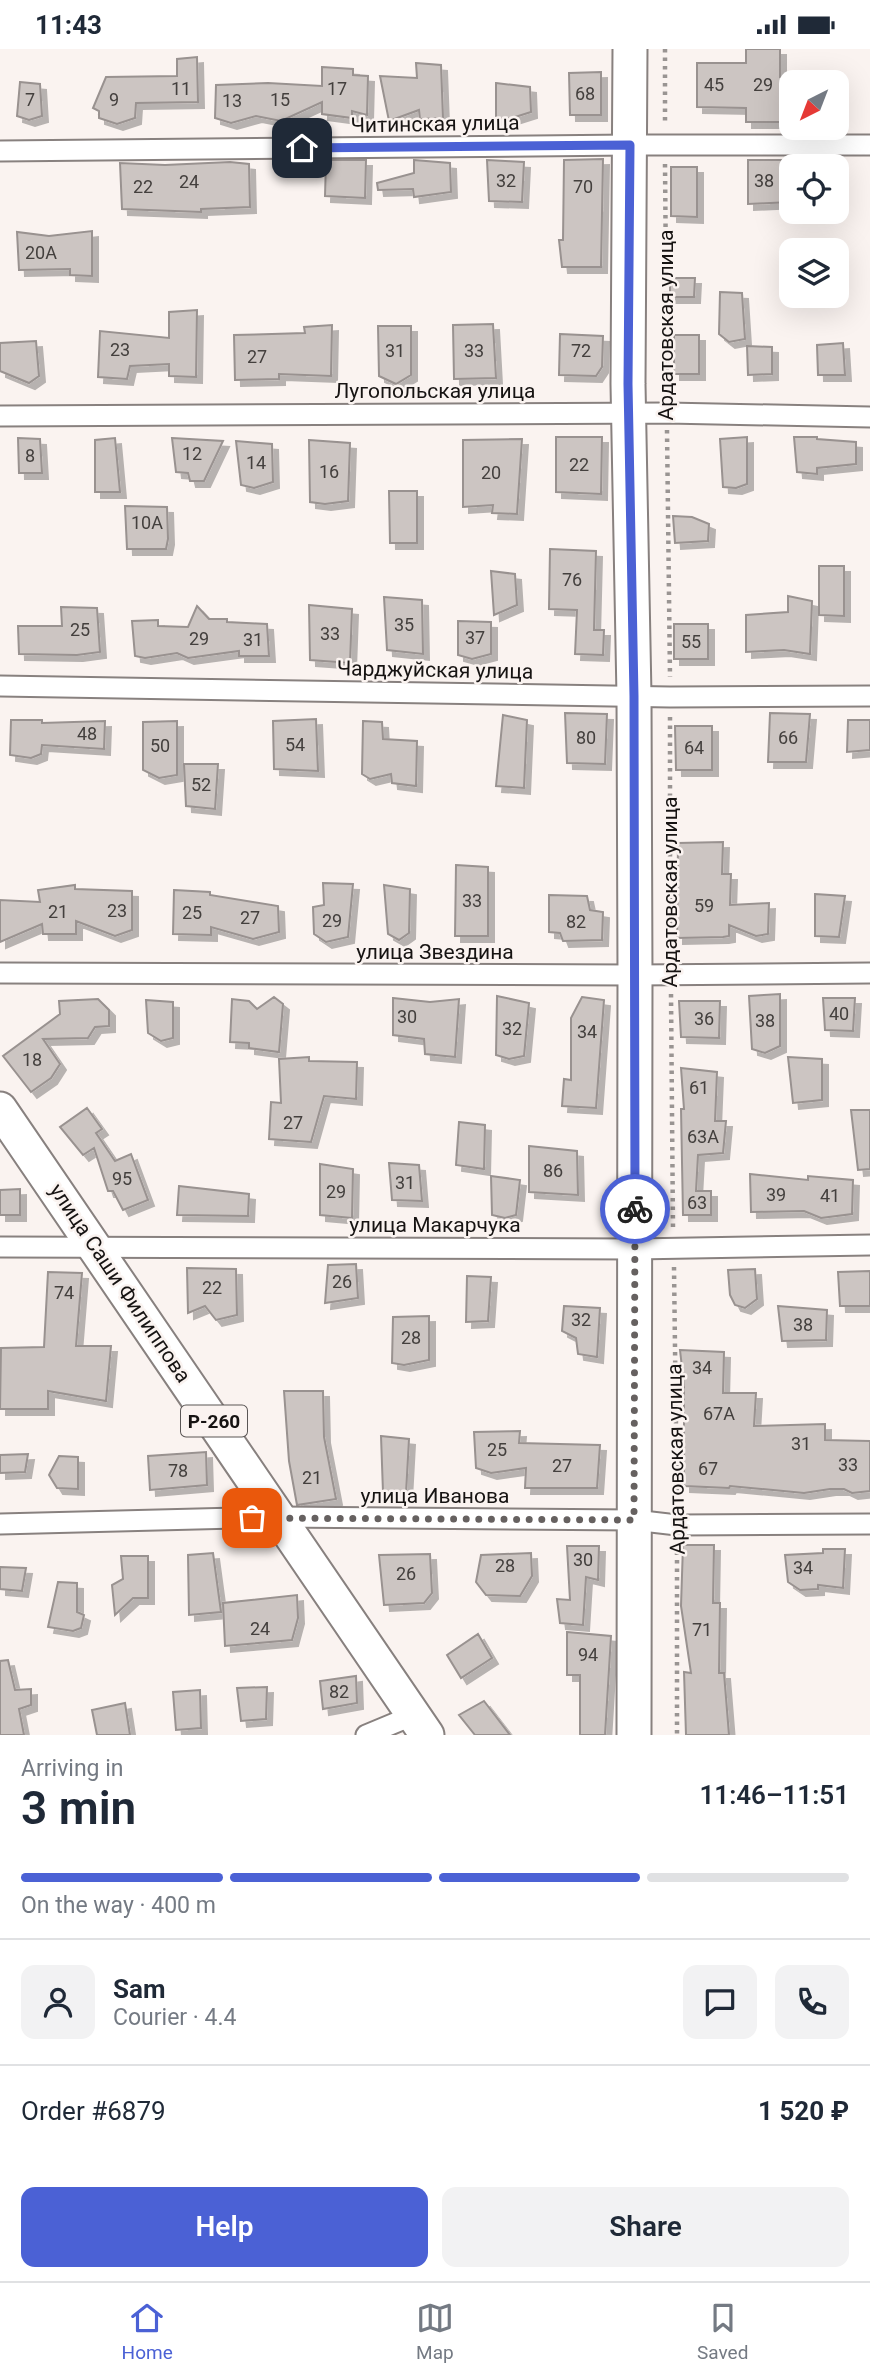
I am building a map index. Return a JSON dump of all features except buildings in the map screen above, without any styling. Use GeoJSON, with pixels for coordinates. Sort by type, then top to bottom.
{"type":"FeatureCollection","features":[{"type":"Feature","properties":{"kind":"highway","name":"Ардатовская улица"},"geometry":{"type":"LineString","coordinates":[[630,49],[629,413],[635,975],[634,1735]]}},
{"type":"Feature","properties":{"kind":"highway","name":"улица Саши Филиппова"},"geometry":{"type":"LineString","coordinates":[[0,1109],[421,1725]]}},
{"type":"Feature","properties":{"kind":"street","name":"Читинская улица"},"geometry":{"type":"LineString","coordinates":[[0,151],[870,145]]}},
{"type":"Feature","properties":{"kind":"street","name":"Лугопольская улица"},"geometry":{"type":"LineString","coordinates":[[0,416],[667,413],[870,417]]}},
{"type":"Feature","properties":{"kind":"street","name":"Чарджуйская улица"},"geometry":{"type":"LineString","coordinates":[[0,686],[670,697],[870,696]]}},
{"type":"Feature","properties":{"kind":"street","name":"улица Звездина"},"geometry":{"type":"LineString","coordinates":[[0,973],[870,973]]}},
{"type":"Feature","properties":{"kind":"street","name":"улица Макарчука"},"geometry":{"type":"LineString","coordinates":[[0,1247],[635,1249],[870,1245]]}},
{"type":"Feature","properties":{"kind":"street","name":"улица Иванова"},"geometry":{"type":"LineString","coordinates":[[0,1524],[280,1517],[634,1520],[677,1525],[870,1524]]}},
{"type":"Feature","properties":{"kind":"street"},"geometry":{"type":"LineString","coordinates":[[366,1735],[421,1725]]}},
{"type":"Feature","properties":{"kind":"path","name":"Ардатовская улица"},"geometry":{"type":"LineString","coordinates":[[665,49],[677,1735]]}},
{"type":"Feature","properties":{"kind":"way so far"},"geometry":{"type":"LineString","coordinates":[[252,1518],[634,1520],[635,1209]]}},
{"type":"Feature","properties":{"kind":"route"},"geometry":{"type":"LineString","coordinates":[[302,148],[630,145],[628,384],[634,696],[635,1209]]}}]}
